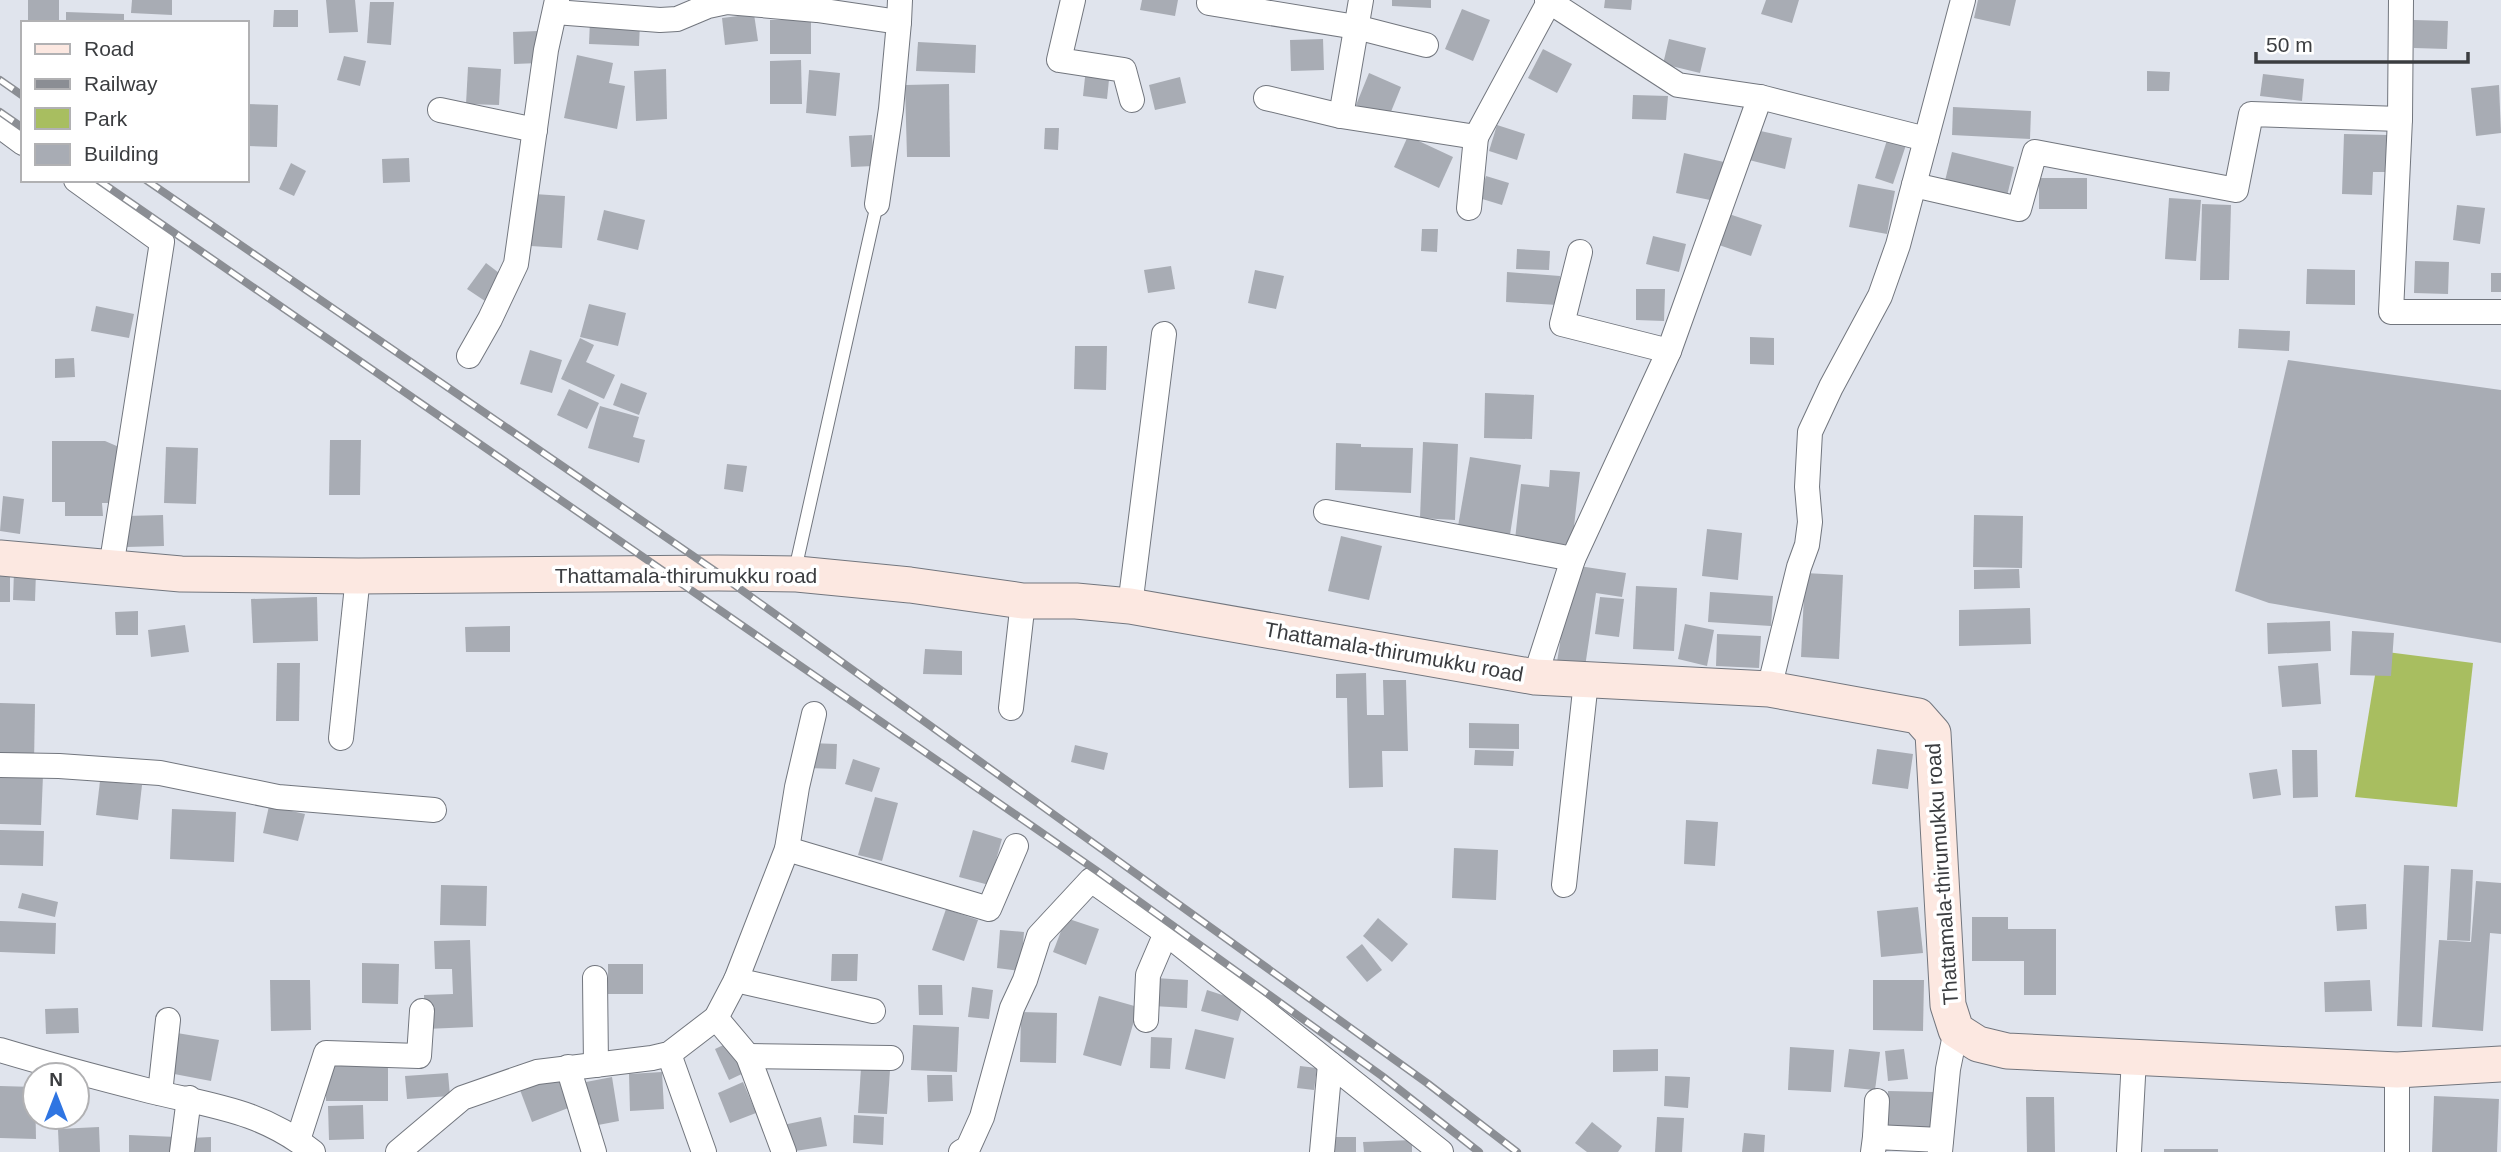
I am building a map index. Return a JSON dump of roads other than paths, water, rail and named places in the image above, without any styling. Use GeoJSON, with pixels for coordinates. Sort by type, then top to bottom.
{"type":"FeatureCollection","features":[{"type":"Feature","properties":{"kind":"street"},"geometry":{"type":"LineString","coordinates":[[1073,0],[1059,60],[1124,70],[1132,100]]}},
{"type":"Feature","properties":{"kind":"street"},"geometry":{"type":"LineString","coordinates":[[1341,116],[1360,0]]}},
{"type":"Feature","properties":{"kind":"street"},"geometry":{"type":"LineString","coordinates":[[1769,689],[1799,567],[1807,545],[1810,522],[1807,488],[1810,432],[1831,387],[1881,296],[1898,245],[1963,0]]}},
{"type":"Feature","properties":{"kind":"street"},"geometry":{"type":"LineString","coordinates":[[2401,0],[2400,118],[2391,312],[2501,312]]}},
{"type":"Feature","properties":{"kind":"street"},"geometry":{"type":"LineString","coordinates":[[1469,208],[1476,137],[1548,1],[1678,85],[1760,97],[1926,139]]}},
{"type":"Feature","properties":{"kind":"street"},"geometry":{"type":"LineString","coordinates":[[469,356],[516,264],[546,50],[556,6],[660,20],[677,19],[708,6],[727,2],[806,9],[899,11],[894,81],[877,204]]}},
{"type":"Feature","properties":{"kind":"street"},"geometry":{"type":"LineString","coordinates":[[1209,3],[1356,27],[1426,45]]}},
{"type":"Feature","properties":{"kind":"street"},"geometry":{"type":"LineString","coordinates":[[1535,677],[1573,559],[1669,351],[1760,97]]}},
{"type":"Feature","properties":{"kind":"street"},"geometry":{"type":"LineString","coordinates":[[1266,98],[1341,116],[1476,137]]}},
{"type":"Feature","properties":{"kind":"street"},"geometry":{"type":"LineString","coordinates":[[440,110],[535,130]]}},
{"type":"Feature","properties":{"kind":"street"},"geometry":{"type":"LineString","coordinates":[[1914,185],[2019,209],[2035,152],[2236,190],[2251,114],[2400,118]]}},
{"type":"Feature","properties":{"kind":"street"},"geometry":{"type":"LineString","coordinates":[[0,127],[21,142]]}},
{"type":"Feature","properties":{"kind":"street"},"geometry":{"type":"LineString","coordinates":[[79,182],[162,242],[111,568]]}},
{"type":"Feature","properties":{"kind":"street"},"geometry":{"type":"LineString","coordinates":[[1580,252],[1562,324],[1669,351]]}},
{"type":"Feature","properties":{"kind":"street"},"geometry":{"type":"LineString","coordinates":[[1130,606],[1164,334]]}},
{"type":"Feature","properties":{"kind":"street"},"geometry":{"type":"LineString","coordinates":[[1326,512],[1573,559]]}},
{"type":"Feature","properties":{"kind":"street","name":"Thattamala-thirumukku road"},"geometry":{"type":"LineString","coordinates":[[0,558],[181,574],[797,574],[910,585],[1023,601],[1076,601],[1130,606],[1535,677],[1769,689],[1918,716],[1933,733],[1948,1005],[1956,1030],[1978,1044],[2007,1051],[2396,1070],[2501,1064]]}},
{"type":"Feature","properties":{"kind":"street"},"geometry":{"type":"LineString","coordinates":[[341,738],[358,576]]}},
{"type":"Feature","properties":{"kind":"street"},"geometry":{"type":"LineString","coordinates":[[1011,708],[1023,601]]}},
{"type":"Feature","properties":{"kind":"street"},"geometry":{"type":"LineString","coordinates":[[1564,885],[1586,681]]}},
{"type":"Feature","properties":{"kind":"street"},"geometry":{"type":"LineString","coordinates":[[398,1152],[462,1098],[537,1072],[669,1054],[716,1018],[736,981],[787,849],[796,787],[814,715]]}},
{"type":"Feature","properties":{"kind":"street"},"geometry":{"type":"LineString","coordinates":[[0,765],[160,773],[278,797],[434,810]]}},
{"type":"Feature","properties":{"kind":"street"},"geometry":{"type":"LineString","coordinates":[[787,849],[989,909],[1016,846]]}},
{"type":"Feature","properties":{"kind":"street"},"geometry":{"type":"LineString","coordinates":[[961,1152],[968,1148],[982,1117],[1012,1008],[1039,936],[1091,880],[1166,933],[1441,1152]]}},
{"type":"Feature","properties":{"kind":"street"},"geometry":{"type":"LineString","coordinates":[[1146,1020],[1149,975],[1166,933]]}},
{"type":"Feature","properties":{"kind":"street"},"geometry":{"type":"LineString","coordinates":[[595,978],[596,1065]]}},
{"type":"Feature","properties":{"kind":"street"},"geometry":{"type":"LineString","coordinates":[[736,981],[873,1011]]}},
{"type":"Feature","properties":{"kind":"street"},"geometry":{"type":"LineString","coordinates":[[0,1050],[63,1069],[189,1098],[260,1118],[305,1146],[326,1053],[419,1056],[422,1011]]}},
{"type":"Feature","properties":{"kind":"street"},"geometry":{"type":"LineString","coordinates":[[716,1018],[748,1056],[784,1152]]}},
{"type":"Feature","properties":{"kind":"street"},"geometry":{"type":"LineString","coordinates":[[160,1093],[168,1020]]}},
{"type":"Feature","properties":{"kind":"street"},"geometry":{"type":"LineString","coordinates":[[1877,1101],[1874,1144],[1941,1146],[1948,1069],[1956,1030]]}},
{"type":"Feature","properties":{"kind":"street"},"geometry":{"type":"LineString","coordinates":[[669,1054],[704,1152]]}},
{"type":"Feature","properties":{"kind":"street"},"geometry":{"type":"LineString","coordinates":[[748,1056],[891,1058]]}},
{"type":"Feature","properties":{"kind":"street"},"geometry":{"type":"LineString","coordinates":[[2129,1152],[2134,1058]]}},
{"type":"Feature","properties":{"kind":"street"},"geometry":{"type":"LineString","coordinates":[[1322,1152],[1330,1064]]}},
{"type":"Feature","properties":{"kind":"street"},"geometry":{"type":"LineString","coordinates":[[568,1067],[594,1152]]}},
{"type":"Feature","properties":{"kind":"street"},"geometry":{"type":"LineString","coordinates":[[2396,1070],[2396,1152]]}},
{"type":"Feature","properties":{"kind":"street"},"geometry":{"type":"LineString","coordinates":[[182,1152],[189,1098]]}},
{"type":"Feature","properties":{"kind":"lane"},"geometry":{"type":"LineString","coordinates":[[797,574],[797,561],[877,204]]}},
{"type":"Feature","properties":{"kind":"railway"},"geometry":{"type":"LineString","coordinates":[[0,80],[21,95]]}},
{"type":"Feature","properties":{"kind":"railway"},"geometry":{"type":"LineString","coordinates":[[0,112],[21,127]]}},
{"type":"Feature","properties":{"kind":"railway"},"geometry":{"type":"LineString","coordinates":[[101,182],[1097,871],[1382,1076],[1479,1152]]}},
{"type":"Feature","properties":{"kind":"railway"},"geometry":{"type":"LineString","coordinates":[[149,182],[718,573],[1427,1083],[1517,1152]]}}]}
